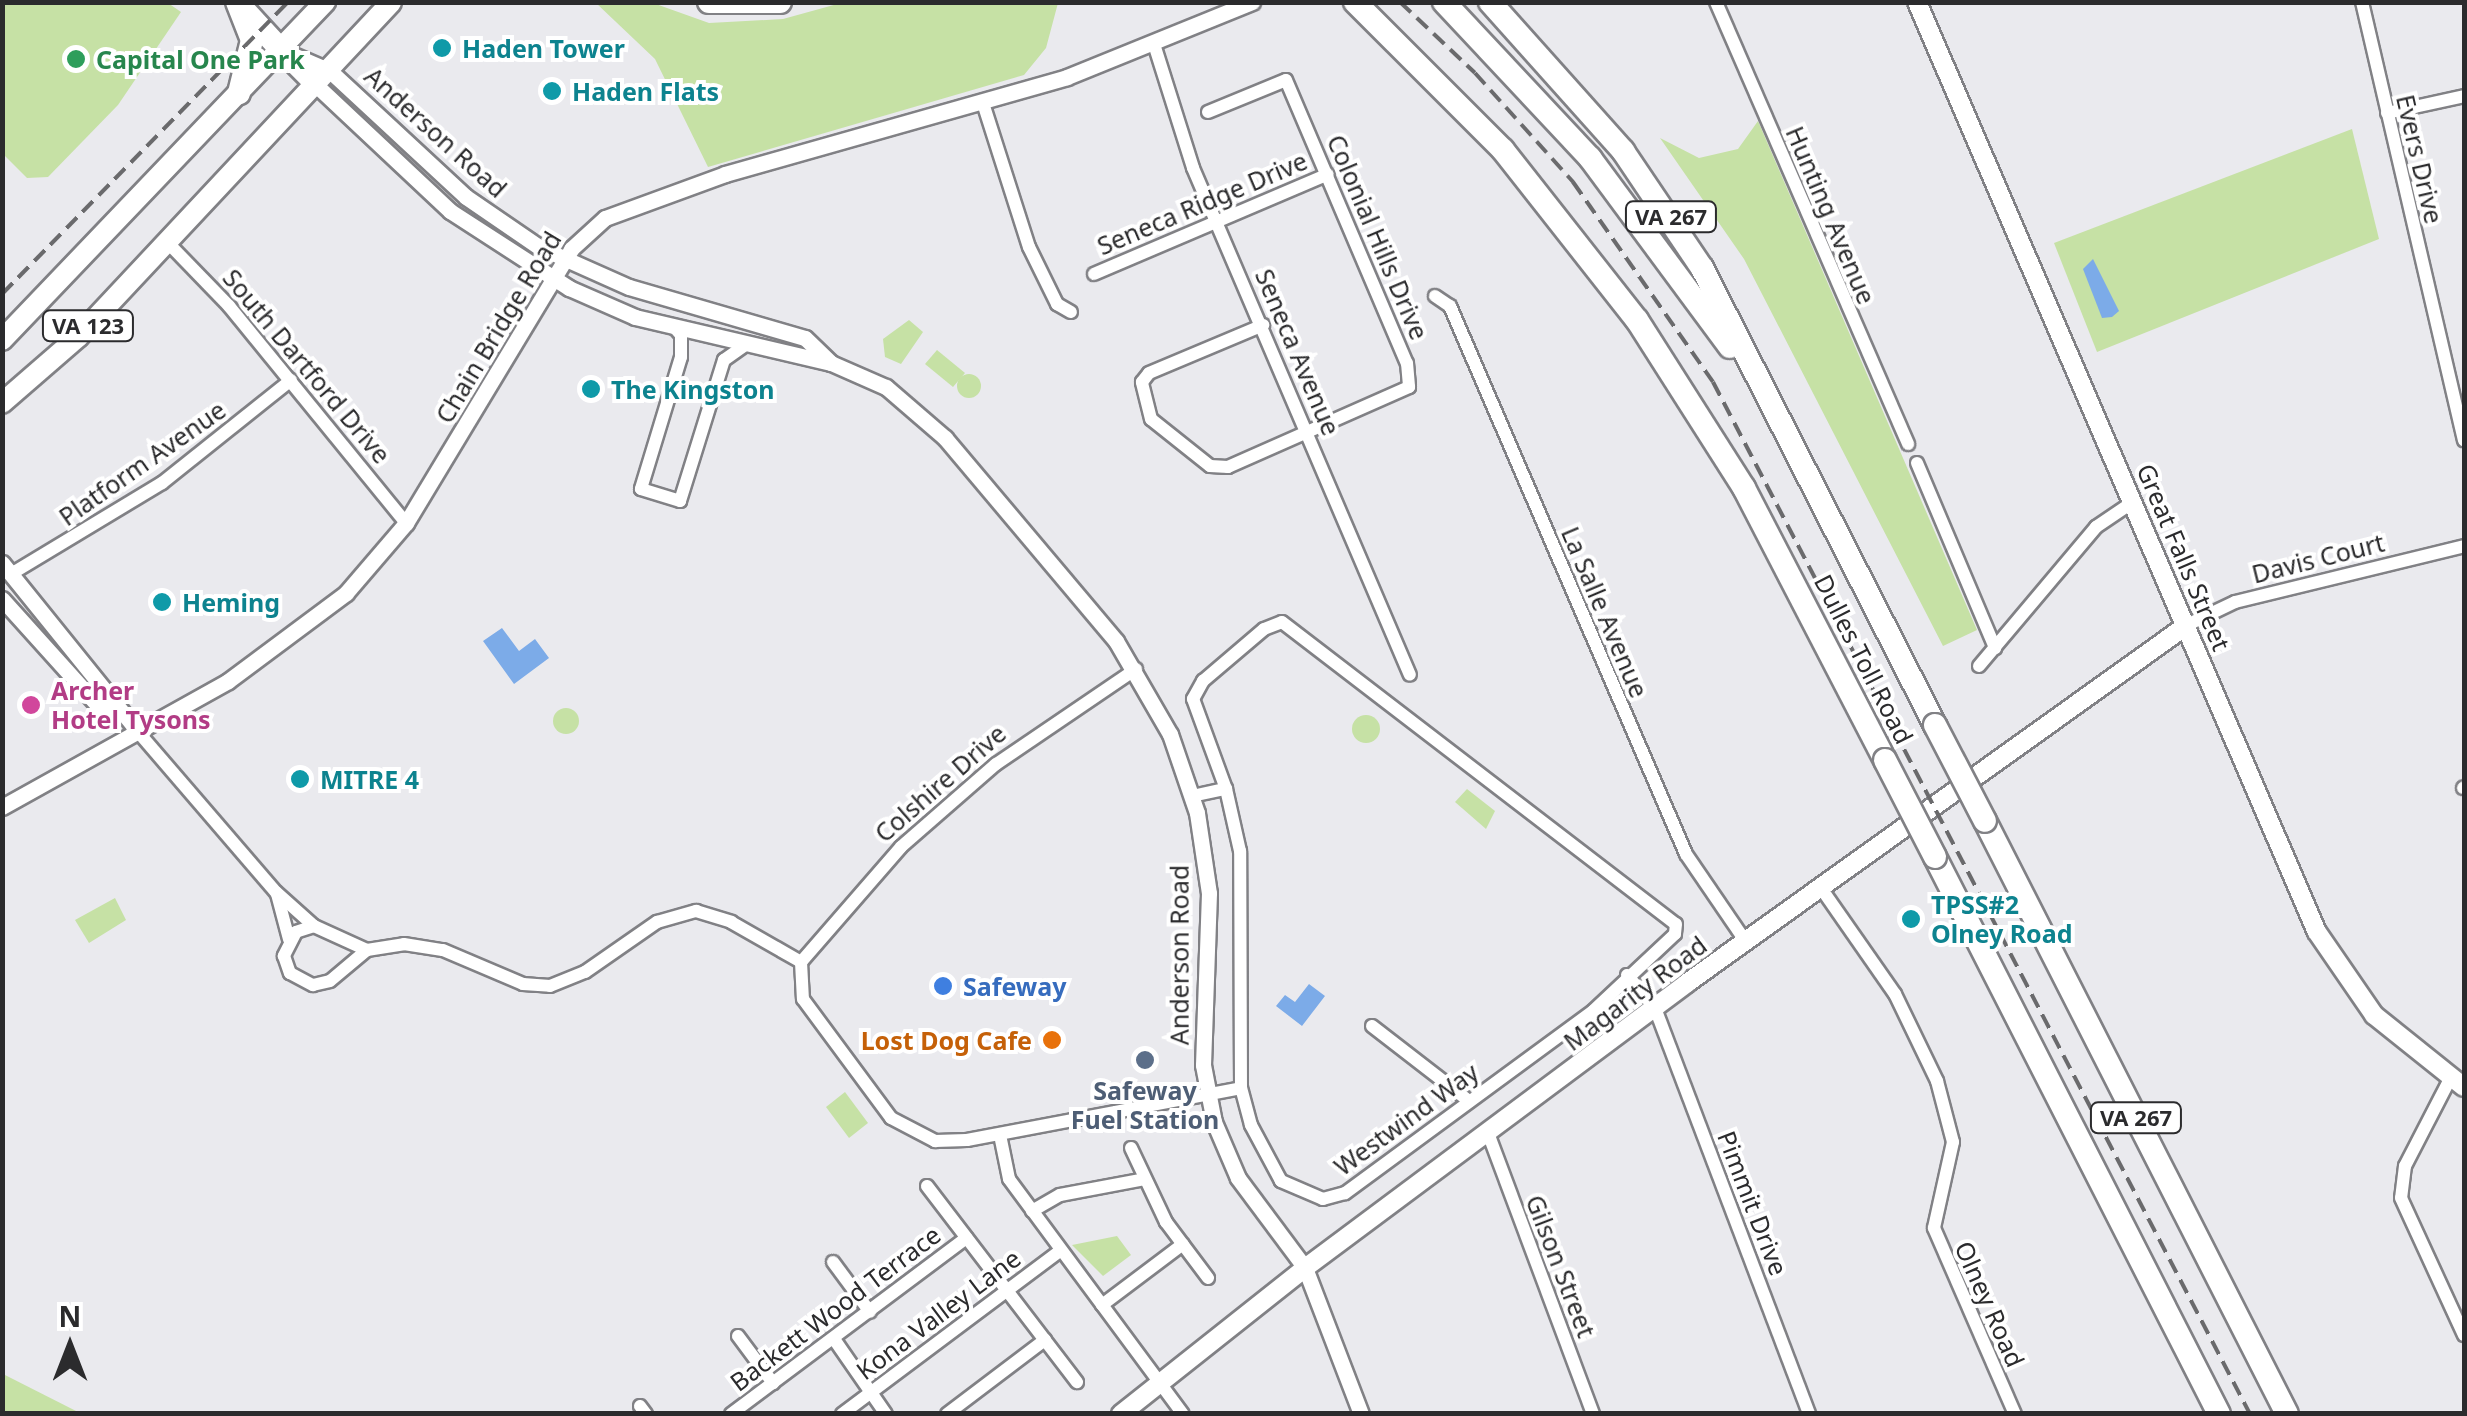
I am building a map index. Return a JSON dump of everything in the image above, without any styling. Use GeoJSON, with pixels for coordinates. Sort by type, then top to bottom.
{"type":"FeatureCollection","features":[{"type":"Feature","properties":{"kind":"highway"},"geometry":{"type":"LineString","coordinates":[[238,2],[281,50]]}},
{"type":"Feature","properties":{"kind":"highway"},"geometry":{"type":"LineString","coordinates":[[238,2],[252,40],[239,94]]}},
{"type":"Feature","properties":{"kind":"highway"},"geometry":{"type":"LineString","coordinates":[[709,2],[780,2]]}},
{"type":"Feature","properties":{"kind":"highway"},"geometry":{"type":"LineString","coordinates":[[1444,2],[1532,92],[1626,203],[1730,346],[1802,466]]}},
{"type":"Feature","properties":{"kind":"highway","name":"Dulles Toll Road"},"geometry":{"type":"LineString","coordinates":[[1490,2],[1586,105],[1665,209],[1720,300],[2287,1414]]}},
{"type":"Feature","properties":{"kind":"highway","name":"Dulles Toll Road"},"geometry":{"type":"LineString","coordinates":[[1355,3],[1502,150],[1637,320],[1734,472],[2218,1414]]}},
{"type":"Feature","properties":{"kind":"main road","name":"VA 123"},"geometry":{"type":"LineString","coordinates":[[2,340],[326,2]]}},
{"type":"Feature","properties":{"kind":"main road","name":"VA 123"},"geometry":{"type":"LineString","coordinates":[[2,403],[168,243],[391,2]]}},
{"type":"Feature","properties":{"kind":"main road","name":"Great Falls Street"},"geometry":{"type":"LineString","coordinates":[[1918,2],[2333,962],[2399,1040],[2457,1083]]}},
{"type":"Feature","properties":{"kind":"main road"},"geometry":{"type":"LineString","coordinates":[[281,50],[323,79]]}},
{"type":"Feature","properties":{"kind":"main road","name":"Magarity Road"},"geometry":{"type":"LineString","coordinates":[[1121,1414],[1305,1268],[1656,1008],[2187,625]]}},
{"type":"Feature","properties":{"kind":"street","name":"Chain Bridge Road"},"geometry":{"type":"LineString","coordinates":[[2,807],[139,732],[300,632],[346,592],[406,523],[563,260],[592,227],[629,205],[983,103],[1154,44],[1252,2]]}},
{"type":"Feature","properties":{"kind":"street","name":"Hunting Avenue"},"geometry":{"type":"LineString","coordinates":[[1716,2],[1908,444]]}},
{"type":"Feature","properties":{"kind":"street","name":"Evers Drive"},"geometry":{"type":"LineString","coordinates":[[2362,2],[2464,440]]}},
{"type":"Feature","properties":{"kind":"street","name":"Seneca Avenue"},"geometry":{"type":"LineString","coordinates":[[1154,44],[1216,221],[1410,675]]}},
{"type":"Feature","properties":{"kind":"street","name":"Anderson Road"},"geometry":{"type":"LineString","coordinates":[[323,79],[466,198],[563,260],[805,338],[831,364]]}},
{"type":"Feature","properties":{"kind":"street","name":"Anderson Road"},"geometry":{"type":"LineString","coordinates":[[323,79],[450,211],[552,278],[610,308],[831,364],[886,388],[928,420],[1136,669],[1170,734],[1192,796],[1209,893],[1202,1034],[1208,1094],[1238,1178],[1305,1268],[1361,1414]]}},
{"type":"Feature","properties":{"kind":"street","name":"Colonial Hills Drive"},"geometry":{"type":"LineString","coordinates":[[1208,112],[1286,80],[1410,374],[1403,395],[1219,469],[1151,420],[1142,382],[1149,373],[1263,325]]}},
{"type":"Feature","properties":{"kind":"street"},"geometry":{"type":"LineString","coordinates":[[2386,113],[2464,96]]}},
{"type":"Feature","properties":{"kind":"street"},"geometry":{"type":"LineString","coordinates":[[983,103],[1012,206],[1056,304],[1070,312]]}},
{"type":"Feature","properties":{"kind":"street","name":"Seneca Ridge Drive"},"geometry":{"type":"LineString","coordinates":[[1094,274],[1328,174]]}},
{"type":"Feature","properties":{"kind":"street","name":"South Dartford Drive"},"geometry":{"type":"LineString","coordinates":[[168,243],[291,380],[406,523]]}},
{"type":"Feature","properties":{"kind":"street","name":"La Salle Avenue"},"geometry":{"type":"LineString","coordinates":[[1434,296],[1450,306],[1686,854],[1746,942]]}},
{"type":"Feature","properties":{"kind":"street"},"geometry":{"type":"LineString","coordinates":[[673,326],[682,351],[641,490],[680,501],[724,360],[748,344]]}},
{"type":"Feature","properties":{"kind":"street","name":"Platform Avenue"},"geometry":{"type":"LineString","coordinates":[[7,568],[162,483],[291,380]]}},
{"type":"Feature","properties":{"kind":"street"},"geometry":{"type":"LineString","coordinates":[[1917,463],[1995,648]]}},
{"type":"Feature","properties":{"kind":"street"},"geometry":{"type":"LineString","coordinates":[[1979,666],[2096,527],[2133,502]]}},
{"type":"Feature","properties":{"kind":"street","name":"Davis Court"},"geometry":{"type":"LineString","coordinates":[[2187,625],[2235,602],[2464,546]]}},
{"type":"Feature","properties":{"kind":"street"},"geometry":{"type":"LineString","coordinates":[[7,568],[113,694],[115,710]]}},
{"type":"Feature","properties":{"kind":"street"},"geometry":{"type":"LineString","coordinates":[[2,599],[100,708],[115,710],[139,732],[276,892],[314,926],[339,939],[367,950],[423,945],[522,984],[550,986],[585,972],[657,922],[696,910],[731,922],[801,962],[809,1012],[892,1118],[934,1141],[1000,1134],[1241,1088]]}},
{"type":"Feature","properties":{"kind":"street","name":"Westwind Way"},"geometry":{"type":"LineString","coordinates":[[1282,622],[1672,915],[1676,934],[1627,975],[1593,1010],[1346,1193],[1323,1198],[1300,1194],[1281,1181],[1251,1126],[1241,1088],[1244,904],[1226,788],[1196,709],[1195,690],[1264,629],[1282,622]]}},
{"type":"Feature","properties":{"kind":"street","name":"Colshire Drive"},"geometry":{"type":"LineString","coordinates":[[801,962],[862,888],[948,803],[1042,729],[1136,669]]}},
{"type":"Feature","properties":{"kind":"street"},"geometry":{"type":"LineString","coordinates":[[1192,796],[1226,788]]}},
{"type":"Feature","properties":{"kind":"street","name":"Olney Road"},"geometry":{"type":"LineString","coordinates":[[1821,888],[1896,994],[1937,1081],[1953,1142],[1934,1228],[2015,1414]]}},
{"type":"Feature","properties":{"kind":"street"},"geometry":{"type":"LineString","coordinates":[[276,892],[290,940],[286,965],[296,980],[322,984],[367,950]]}},
{"type":"Feature","properties":{"kind":"street"},"geometry":{"type":"LineString","coordinates":[[290,940],[314,926]]}},
{"type":"Feature","properties":{"kind":"street"},"geometry":{"type":"LineString","coordinates":[[339,939],[341,970]]}},
{"type":"Feature","properties":{"kind":"street"},"geometry":{"type":"LineString","coordinates":[[1627,975],[1656,1008]]}},
{"type":"Feature","properties":{"kind":"street","name":"Pimmit Drive"},"geometry":{"type":"LineString","coordinates":[[1656,1008],[1809,1414]]}},
{"type":"Feature","properties":{"kind":"street"},"geometry":{"type":"LineString","coordinates":[[1372,1026],[1469,1101]]}},
{"type":"Feature","properties":{"kind":"street"},"geometry":{"type":"LineString","coordinates":[[2457,1083],[2405,1166],[2401,1198],[2464,1335]]}},
{"type":"Feature","properties":{"kind":"street"},"geometry":{"type":"LineString","coordinates":[[1000,1134],[1009,1179],[1060,1251],[1164,1382],[1183,1414]]}},
{"type":"Feature","properties":{"kind":"street","name":"Gilson Street"},"geometry":{"type":"LineString","coordinates":[[1488,1134],[1593,1414]]}},
{"type":"Feature","properties":{"kind":"street"},"geometry":{"type":"LineString","coordinates":[[1130,1148],[1183,1244],[1208,1278]]}},
{"type":"Feature","properties":{"kind":"street"},"geometry":{"type":"LineString","coordinates":[[1032,1212],[1060,1195],[1145,1179]]}},
{"type":"Feature","properties":{"kind":"street"},"geometry":{"type":"LineString","coordinates":[[928,1186],[1077,1382]]}},
{"type":"Feature","properties":{"kind":"street","name":"Backett Wood Terrace"},"geometry":{"type":"LineString","coordinates":[[731,1414],[966,1238]]}},
{"type":"Feature","properties":{"kind":"street"},"geometry":{"type":"LineString","coordinates":[[1102,1305],[1183,1244]]}},
{"type":"Feature","properties":{"kind":"street","name":"Kona Valley Lane"},"geometry":{"type":"LineString","coordinates":[[842,1414],[1060,1251]]}},
{"type":"Feature","properties":{"kind":"street"},"geometry":{"type":"LineString","coordinates":[[833,1262],[870,1312]]}},
{"type":"Feature","properties":{"kind":"street"},"geometry":{"type":"LineString","coordinates":[[738,1336],[772,1383]]}},
{"type":"Feature","properties":{"kind":"street"},"geometry":{"type":"LineString","coordinates":[[834,1339],[886,1414]]}},
{"type":"Feature","properties":{"kind":"street"},"geometry":{"type":"LineString","coordinates":[[954,1412],[1046,1340]]}},
{"type":"Feature","properties":{"kind":"green space","name":"Capital One Park"},"geometry":{"type":"Polygon","coordinates":[[[2,3],[168,3],[181,12],[118,105],[48,177],[27,178],[3,154],[2,3]]]}},
{"type":"Feature","properties":{"kind":"green space"},"geometry":{"type":"Polygon","coordinates":[[[596,3],[653,3],[709,23],[783,19],[841,3],[1058,3],[1046,48],[1024,75],[708,167],[655,59],[596,3]]]}},
{"type":"Feature","properties":{"kind":"green space"},"geometry":{"type":"Polygon","coordinates":[[[1758,121],[1977,630],[1943,646],[1744,259],[1660,138],[1699,158],[1738,149],[1758,121]]]}},
{"type":"Feature","properties":{"kind":"green space"},"geometry":{"type":"Polygon","coordinates":[[[2352,129],[2379,239],[2097,352],[2054,243],[2352,129]]]}},
{"type":"Feature","properties":{"kind":"green space"},"geometry":{"type":"Polygon","coordinates":[[[909,320],[923,332],[901,364],[885,357],[883,339],[909,320]]]}},
{"type":"Feature","properties":{"kind":"green space"},"geometry":{"type":"Polygon","coordinates":[[[937,350],[965,373],[953,387],[925,364],[937,350]]]}},
{"type":"Feature","properties":{"kind":"green space"},"geometry":{"type":"Polygon","coordinates":[[[969,374],[981,386],[969,398],[957,386],[969,374]]]}},
{"type":"Feature","properties":{"kind":"green space"},"geometry":{"type":"Polygon","coordinates":[[[566,708],[575,712],[579,721],[575,730],[566,734],[557,730],[553,721],[557,712],[566,708]]]}},
{"type":"Feature","properties":{"kind":"green space"},"geometry":{"type":"Polygon","coordinates":[[[1366,715],[1376,719],[1380,729],[1376,739],[1366,743],[1356,739],[1352,729],[1356,719],[1366,715]]]}},
{"type":"Feature","properties":{"kind":"green space"},"geometry":{"type":"Polygon","coordinates":[[[1467,789],[1495,811],[1486,829],[1455,802],[1467,789]]]}},
{"type":"Feature","properties":{"kind":"green space"},"geometry":{"type":"Polygon","coordinates":[[[115,898],[126,920],[89,943],[75,920],[115,898]]]}},
{"type":"Feature","properties":{"kind":"green space"},"geometry":{"type":"Polygon","coordinates":[[[845,1092],[868,1123],[849,1138],[826,1107],[845,1092]]]}},
{"type":"Feature","properties":{"kind":"green space"},"geometry":{"type":"Polygon","coordinates":[[[1117,1236],[1131,1255],[1103,1276],[1072,1245],[1117,1236]]]}},
{"type":"Feature","properties":{"kind":"green space"},"geometry":{"type":"Polygon","coordinates":[[[3,1374],[80,1413],[3,1413],[3,1374]]]}},
{"type":"Feature","properties":{"kind":"water"},"geometry":{"type":"Polygon","coordinates":[[[2093,259],[2119,311],[2112,317],[2102,318],[2083,269],[2093,259]]]}},
{"type":"Feature","properties":{"kind":"water"},"geometry":{"type":"Polygon","coordinates":[[[502,628],[519,651],[535,639],[549,658],[514,684],[483,641],[502,628]]]}},
{"type":"Feature","properties":{"kind":"water"},"geometry":{"type":"Polygon","coordinates":[[[1309,984],[1325,996],[1302,1026],[1276,1006],[1285,995],[1295,1002],[1309,984]]]}},
{"type":"Feature","properties":{"kind":"railway"},"geometry":{"type":"LineString","coordinates":[[2,294],[288,2]]}},
{"type":"Feature","properties":{"kind":"railway"},"geometry":{"type":"LineString","coordinates":[[1400,2],[1475,73],[1573,182],[1713,382],[2250,1414]]}},
{"type":"Feature","properties":{"kind":"place","name":"Haden Tower"},"geometry":{"type":"Point","coordinates":[442,48]}},
{"type":"Feature","properties":{"kind":"place","name":"Capital One Park"},"geometry":{"type":"Point","coordinates":[76,59]}},
{"type":"Feature","properties":{"kind":"place","name":"Haden Flats"},"geometry":{"type":"Point","coordinates":[552,91]}},
{"type":"Feature","properties":{"kind":"place","name":"The Kingston"},"geometry":{"type":"Point","coordinates":[591,389]}},
{"type":"Feature","properties":{"kind":"place","name":"Heming"},"geometry":{"type":"Point","coordinates":[162,602]}},
{"type":"Feature","properties":{"kind":"place","name":"Archer Hotel Tysons"},"geometry":{"type":"Point","coordinates":[31,705]}},
{"type":"Feature","properties":{"kind":"place","name":"MITRE 4"},"geometry":{"type":"Point","coordinates":[300,779]}},
{"type":"Feature","properties":{"kind":"place","name":"TPSS#2 Olney Road"},"geometry":{"type":"Point","coordinates":[1911,919]}},
{"type":"Feature","properties":{"kind":"place","name":"Safeway"},"geometry":{"type":"Point","coordinates":[943,986]}},
{"type":"Feature","properties":{"kind":"place","name":"Lost Dog Cafe"},"geometry":{"type":"Point","coordinates":[1052,1040]}},
{"type":"Feature","properties":{"kind":"place","name":"Safeway Fuel Station"},"geometry":{"type":"Point","coordinates":[1145,1060]}}]}
